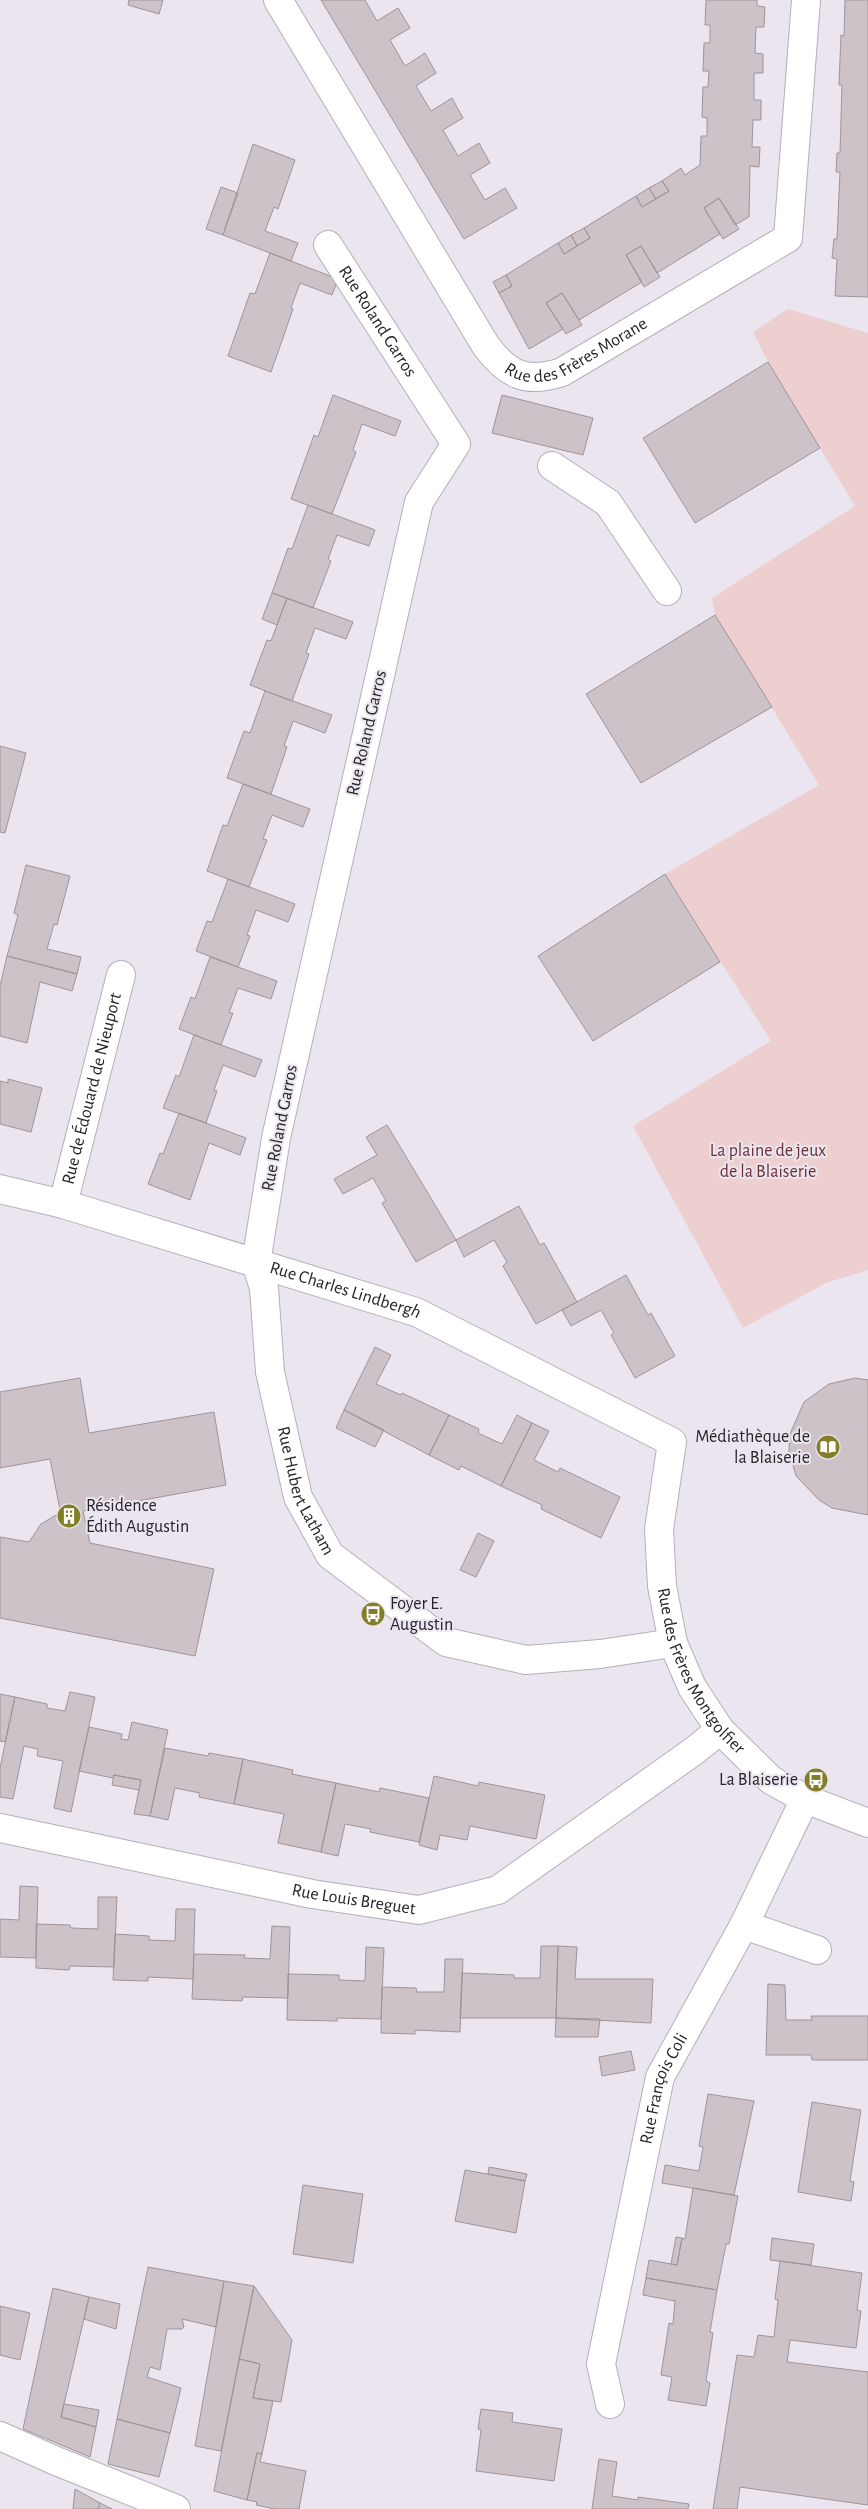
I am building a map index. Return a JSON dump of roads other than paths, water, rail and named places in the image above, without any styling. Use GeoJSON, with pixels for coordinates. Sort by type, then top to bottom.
{"type":"FeatureCollection","features":[{"type":"Feature","properties":{"kind":"street","name":"Rue des Frères Morane"},"geometry":{"type":"LineString","coordinates":[[278,0],[486,346],[510,371],[519,375],[536,378],[562,372],[788,238],[806,0]]}},
{"type":"Feature","properties":{"kind":"street","name":"Rue Roland Garros"},"geometry":{"type":"LineString","coordinates":[[256,1263],[276,1138],[419,502],[456,444],[328,245]]}},
{"type":"Feature","properties":{"kind":"street"},"geometry":{"type":"LineString","coordinates":[[552,466],[608,503],[667,591]]}},
{"type":"Feature","properties":{"kind":"street","name":"Rue de Édouard de Nieuport"},"geometry":{"type":"LineString","coordinates":[[63,1204],[121,975]]}},
{"type":"Feature","properties":{"kind":"street","name":"Rue Charles Lindbergh"},"geometry":{"type":"LineString","coordinates":[[0,1189],[63,1204],[416,1312],[672,1442]]}},
{"type":"Feature","properties":{"kind":"street","name":"Rue Hubert Latham"},"geometry":{"type":"LineString","coordinates":[[256,1263],[264,1288],[270,1372],[298,1497],[330,1555],[446,1642],[526,1660],[600,1654],[673,1643]]}},
{"type":"Feature","properties":{"kind":"street","name":"Rue des Frères Montgolfier"},"geometry":{"type":"LineString","coordinates":[[672,1442],[659,1529],[662,1586],[673,1643],[692,1687],[720,1730],[771,1780],[806,1799],[868,1823]]}},
{"type":"Feature","properties":{"kind":"street","name":"Rue Louis Breguet"},"geometry":{"type":"LineString","coordinates":[[0,1828],[312,1894],[419,1910],[498,1890],[694,1751],[720,1730]]}},
{"type":"Feature","properties":{"kind":"street","name":"Rue François Coli"},"geometry":{"type":"LineString","coordinates":[[610,2404],[601,2364],[660,2077],[744,1925],[806,1799]]}},
{"type":"Feature","properties":{"kind":"street"},"geometry":{"type":"LineString","coordinates":[[744,1925],[816,1950]]}},
{"type":"Feature","properties":{"kind":"street"},"geometry":{"type":"LineString","coordinates":[[0,2436],[56,2461],[176,2509]]}},
{"type":"Feature","properties":{"kind":"place","name":"Médiathèque de la Blaiserie"},"geometry":{"type":"Point","coordinates":[828,1447]}},
{"type":"Feature","properties":{"kind":"place","name":"Résidence Édith Augustin"},"geometry":{"type":"Point","coordinates":[69,1516]}},
{"type":"Feature","properties":{"kind":"place","name":"Foyer E. Augustin"},"geometry":{"type":"Point","coordinates":[373,1614]}},
{"type":"Feature","properties":{"kind":"place","name":"La Blaiserie"},"geometry":{"type":"Point","coordinates":[816,1780]}},
{"type":"Feature","properties":{"kind":"park label","name":"La plaine de jeux de la Blaiserie"},"geometry":{"type":"Point","coordinates":[768,1161]}}]}
